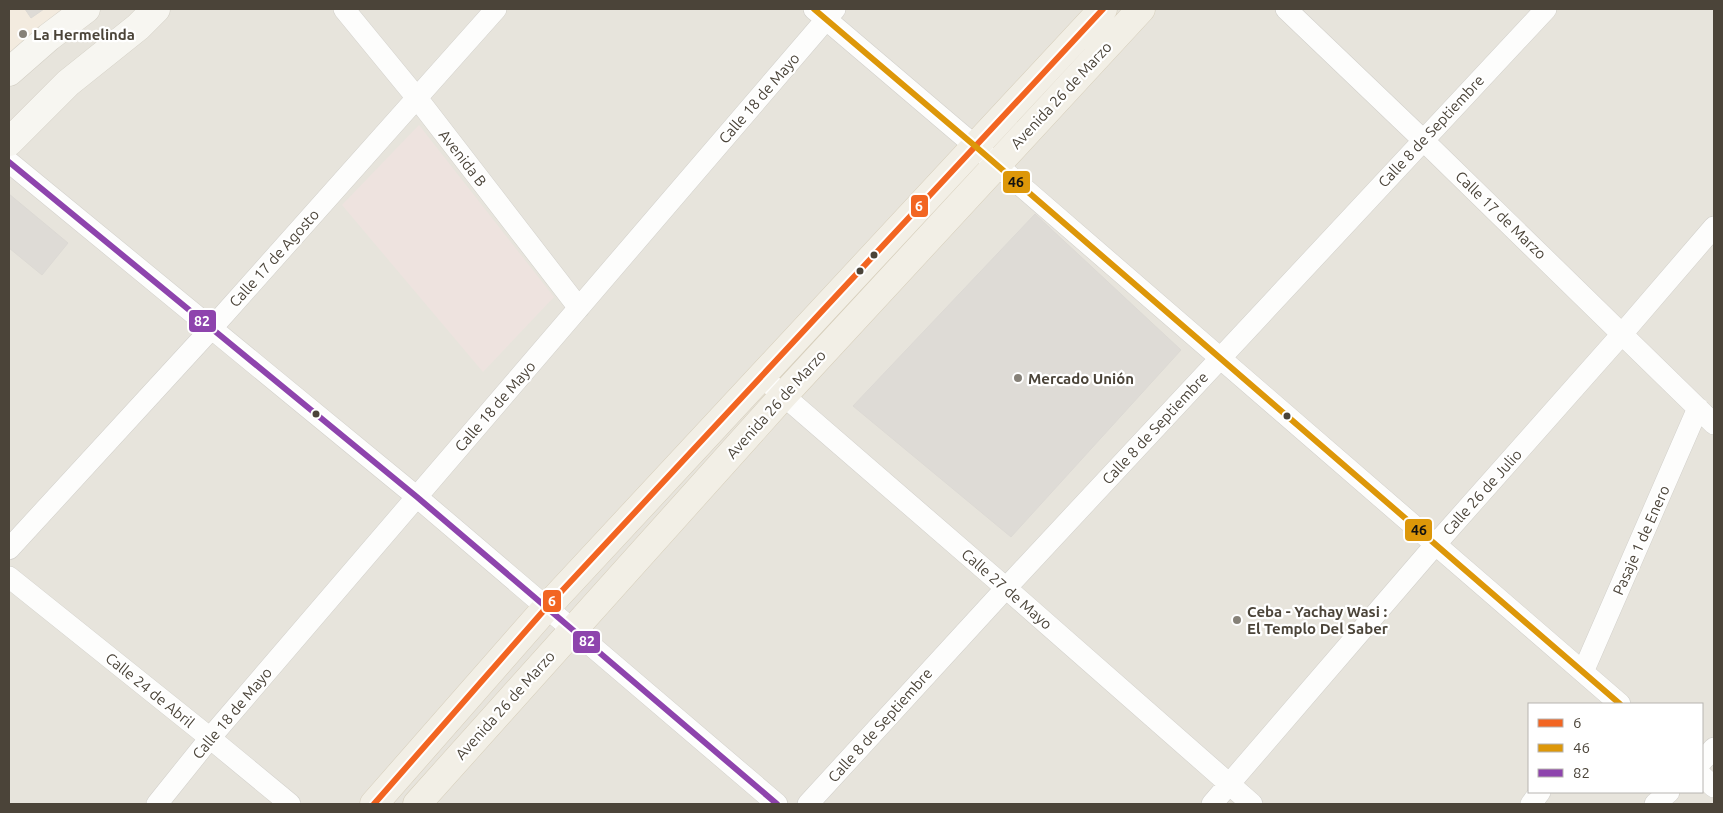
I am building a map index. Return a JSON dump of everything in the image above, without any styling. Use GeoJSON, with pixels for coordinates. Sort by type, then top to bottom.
{"type":"FeatureCollection","features":[{"type":"Feature","properties":{"kind":"main road","name":"Avenida 26 de Marzo"},"geometry":{"type":"LineString","coordinates":[[374,804],[546,608],[1103,9]]}},
{"type":"Feature","properties":{"kind":"main road","name":"Avenida 26 de Marzo"},"geometry":{"type":"LineString","coordinates":[[416,804],[783,396],[1141,9]]}},
{"type":"Feature","properties":{"kind":"street"},"geometry":{"type":"LineString","coordinates":[[9,72],[86,9]]}},
{"type":"Feature","properties":{"kind":"street"},"geometry":{"type":"LineString","coordinates":[[9,142],[68,83],[138,27],[156,9]]}},
{"type":"Feature","properties":{"kind":"street","name":"Avenida B"},"geometry":{"type":"LineString","coordinates":[[344,9],[416,98],[579,308]]}},
{"type":"Feature","properties":{"kind":"street","name":"Calle 17 de Agosto"},"geometry":{"type":"LineString","coordinates":[[9,549],[211,329],[496,9]]}},
{"type":"Feature","properties":{"kind":"street","name":"Calle 17 de Marzo"},"geometry":{"type":"LineString","coordinates":[[1286,9],[1424,140],[1714,424]]}},
{"type":"Feature","properties":{"kind":"street","name":"Calle 8 de Septiembre"},"geometry":{"type":"LineString","coordinates":[[808,804],[1006,588],[1546,9]]}},
{"type":"Feature","properties":{"kind":"street"},"geometry":{"type":"LineString","coordinates":[[825,12],[1219,359],[1583,672],[1610,701]]}},
{"type":"Feature","properties":{"kind":"street","name":"Calle 18 de Mayo"},"geometry":{"type":"LineString","coordinates":[[157,804],[210,738],[579,308],[825,12]]}},
{"type":"Feature","properties":{"kind":"street"},"geometry":{"type":"LineString","coordinates":[[9,162],[417,497],[777,804]]}},
{"type":"Feature","properties":{"kind":"street","name":"Calle 26 de Julio"},"geometry":{"type":"LineString","coordinates":[[1212,804],[1714,227]]}},
{"type":"Feature","properties":{"kind":"street","name":"Calle 27 de Mayo"},"geometry":{"type":"LineString","coordinates":[[761,376],[1252,804]]}},
{"type":"Feature","properties":{"kind":"street","name":"Pasaje 1 de Enero"},"geometry":{"type":"LineString","coordinates":[[1583,672],[1698,408]]}},
{"type":"Feature","properties":{"kind":"street","name":"Calle 24 de Abril"},"geometry":{"type":"LineString","coordinates":[[9,577],[290,804]]}},
{"type":"Feature","properties":{"kind":"street"},"geometry":{"type":"LineString","coordinates":[[1703,760],[1714,748]]}},
{"type":"Feature","properties":{"kind":"street"},"geometry":{"type":"LineString","coordinates":[[1703,777],[1714,786]]}},
{"type":"Feature","properties":{"kind":"street"},"geometry":{"type":"LineString","coordinates":[[1531,804],[1539,793]]}},
{"type":"Feature","properties":{"kind":"street"},"geometry":{"type":"LineString","coordinates":[[1655,804],[1667,793]]}},
{"type":"Feature","properties":{"kind":"shaded area"},"geometry":{"type":"Polygon","coordinates":[[[9,9],[1714,9],[1714,804],[9,804],[9,9]]]}},
{"type":"Feature","properties":{"kind":"shaded area","name":"La Hermelinda"},"geometry":{"type":"Polygon","coordinates":[[[9,9],[64,9],[9,58],[9,9]]]}},
{"type":"Feature","properties":{"kind":"shaded area"},"geometry":{"type":"Polygon","coordinates":[[[419,125],[554,297],[483,372],[342,205],[419,125]]]}},
{"type":"Feature","properties":{"kind":"building"},"geometry":{"type":"Polygon","coordinates":[[[25,9],[44,9],[31,18],[25,9]]]}},
{"type":"Feature","properties":{"kind":"building"},"geometry":{"type":"Polygon","coordinates":[[[9,194],[68,243],[42,275],[9,248],[9,194]]]}},
{"type":"Feature","properties":{"kind":"building","name":"Mercado Unión"},"geometry":{"type":"Polygon","coordinates":[[[1035,214],[1181,350],[1011,537],[853,406],[1035,214]]]}},
{"type":"Feature","properties":{"kind":"transit line","name":"46"},"geometry":{"type":"LineString","coordinates":[[814,9],[1619,703]]}},
{"type":"Feature","properties":{"kind":"transit line","name":"6"},"geometry":{"type":"LineString","coordinates":[[374,804],[546,608],[1103,9]]}},
{"type":"Feature","properties":{"kind":"transit line","name":"82"},"geometry":{"type":"LineString","coordinates":[[9,162],[417,497],[777,804]]}},
{"type":"Feature","properties":{"kind":"place","name":"La Hermelinda"},"geometry":{"type":"Point","coordinates":[23,34]}},
{"type":"Feature","properties":{"kind":"place","name":"Mercado Unión"},"geometry":{"type":"Point","coordinates":[1018,378]}},
{"type":"Feature","properties":{"kind":"place","name":"Ceba - Yachay Wasi : El Templo Del Saber"},"geometry":{"type":"Point","coordinates":[1237,620]}}]}
